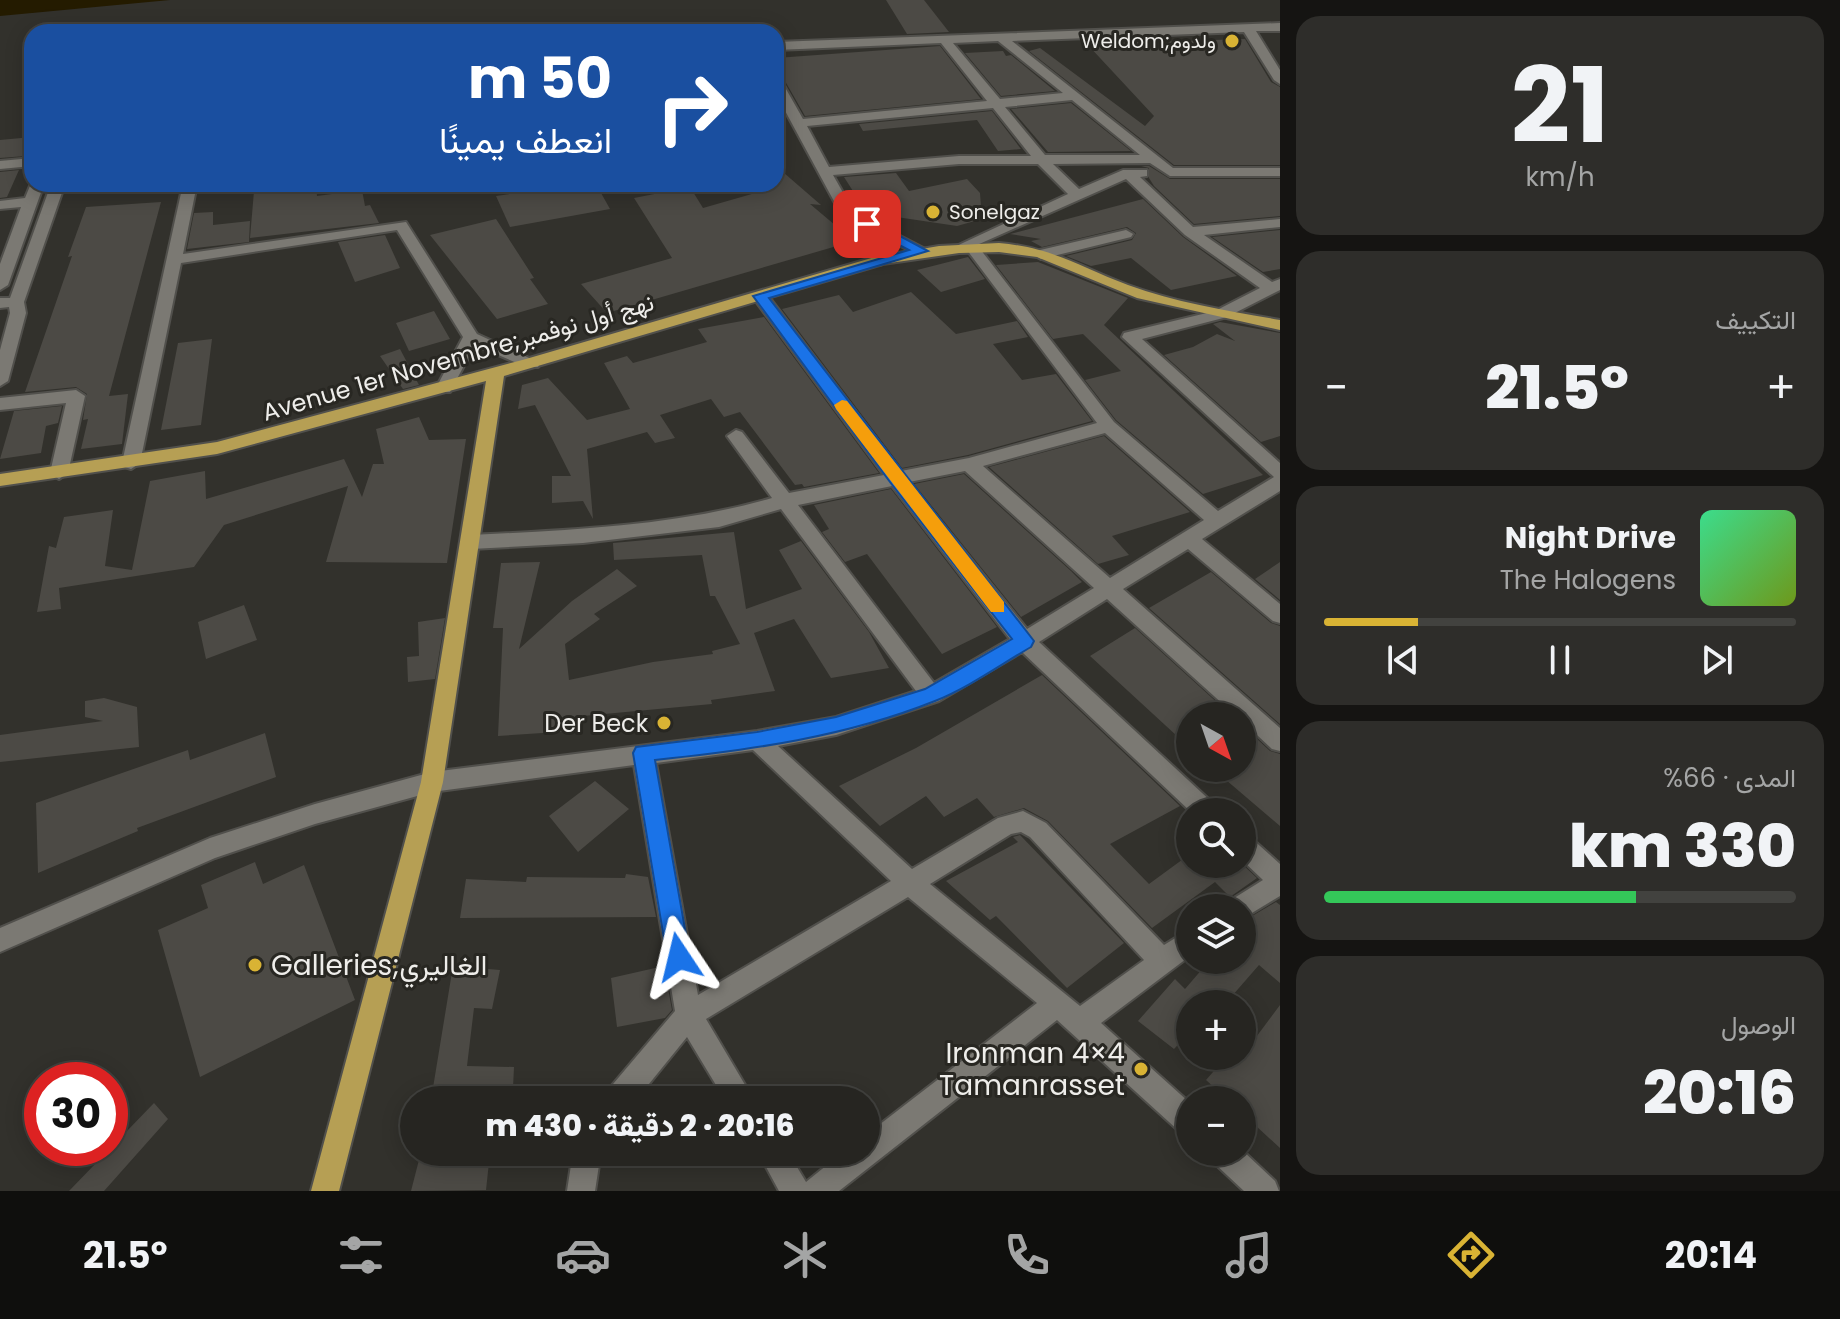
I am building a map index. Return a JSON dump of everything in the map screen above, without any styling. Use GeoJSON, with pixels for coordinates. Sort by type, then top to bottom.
{"type":"FeatureCollection","features":[{"type":"Feature","properties":{"kind":"main road","name":"Avenue 1er Novembre;نهج أول نوفمبر"},"geometry":{"type":"LineString","coordinates":[[0,480],[217,448],[444,388],[880,260],[922,251],[974,249],[1041,254],[1126,289],[1221,314],[1280,325]]}},
{"type":"Feature","properties":{"kind":"main road"},"geometry":{"type":"LineString","coordinates":[[325,1191],[432,782],[496,373]]}},
{"type":"Feature","properties":{"kind":"street"},"geometry":{"type":"LineString","coordinates":[[784,46],[1280,27]]}},
{"type":"Feature","properties":{"kind":"street"},"geometry":{"type":"LineString","coordinates":[[1248,28],[1280,80]]}},
{"type":"Feature","properties":{"kind":"street"},"geometry":{"type":"LineString","coordinates":[[1000,37],[1170,172]]}},
{"type":"Feature","properties":{"kind":"street"},"geometry":{"type":"LineString","coordinates":[[944,39],[1041,159],[1077,195]]}},
{"type":"Feature","properties":{"kind":"street"},"geometry":{"type":"LineString","coordinates":[[799,123],[1074,96]]}},
{"type":"Feature","properties":{"kind":"street"},"geometry":{"type":"LineString","coordinates":[[784,97],[848,215],[880,260]]}},
{"type":"Feature","properties":{"kind":"street"},"geometry":{"type":"LineString","coordinates":[[826,171],[959,160],[1156,159]]}},
{"type":"Feature","properties":{"kind":"street"},"geometry":{"type":"LineString","coordinates":[[0,165],[24,163]]}},
{"type":"Feature","properties":{"kind":"street"},"geometry":{"type":"LineString","coordinates":[[955,250],[1128,173],[1280,172]]}},
{"type":"Feature","properties":{"kind":"street"},"geometry":{"type":"LineString","coordinates":[[1128,173],[1190,232],[1274,286],[1221,314],[1130,337],[1280,473]]}},
{"type":"Feature","properties":{"kind":"street"},"geometry":{"type":"LineString","coordinates":[[1,287],[34,192]]}},
{"type":"Feature","properties":{"kind":"street"},"geometry":{"type":"LineString","coordinates":[[0,381],[18,313],[8,303],[55,192]]}},
{"type":"Feature","properties":{"kind":"street"},"geometry":{"type":"LineString","coordinates":[[131,463],[188,192]]}},
{"type":"Feature","properties":{"kind":"street"},"geometry":{"type":"LineString","coordinates":[[0,205],[31,202]]}},
{"type":"Feature","properties":{"kind":"street"},"geometry":{"type":"LineString","coordinates":[[848,215],[922,251]]}},
{"type":"Feature","properties":{"kind":"street"},"geometry":{"type":"LineString","coordinates":[[1190,232],[1280,223]]}},
{"type":"Feature","properties":{"kind":"street"},"geometry":{"type":"LineString","coordinates":[[174,260],[401,225],[471,337],[532,363]]}},
{"type":"Feature","properties":{"kind":"street"},"geometry":{"type":"LineString","coordinates":[[1041,254],[1126,234]]}},
{"type":"Feature","properties":{"kind":"street"},"geometry":{"type":"LineString","coordinates":[[974,249],[1108,426],[1216,520]]}},
{"type":"Feature","properties":{"kind":"street"},"geometry":{"type":"LineString","coordinates":[[760,296],[896,478],[1024,641],[1192,798]]}},
{"type":"Feature","properties":{"kind":"street"},"geometry":{"type":"LineString","coordinates":[[444,388],[471,337]]}},
{"type":"Feature","properties":{"kind":"street"},"geometry":{"type":"LineString","coordinates":[[0,404],[76,396],[59,473]]}},
{"type":"Feature","properties":{"kind":"street"},"geometry":{"type":"LineString","coordinates":[[471,542],[569,537],[719,520],[784,501],[969,464],[1108,426]]}},
{"type":"Feature","properties":{"kind":"street"},"geometry":{"type":"LineString","coordinates":[[736,436],[931,695]]}},
{"type":"Feature","properties":{"kind":"street"},"geometry":{"type":"LineString","coordinates":[[969,464],[1280,742]]}},
{"type":"Feature","properties":{"kind":"street"},"geometry":{"type":"LineString","coordinates":[[0,940],[210,849],[315,814],[432,782],[757,740],[836,726],[931,695],[1190,540],[1216,520],[1280,482]]}},
{"type":"Feature","properties":{"kind":"street"},"geometry":{"type":"LineString","coordinates":[[1190,540],[1280,615]]}},
{"type":"Feature","properties":{"kind":"street"},"geometry":{"type":"LineString","coordinates":[[757,740],[909,882],[1080,1022],[1176,1109]]}},
{"type":"Feature","properties":{"kind":"street"},"geometry":{"type":"LineString","coordinates":[[643,753],[689,1015],[732,1086]]}},
{"type":"Feature","properties":{"kind":"street"},"geometry":{"type":"LineString","coordinates":[[630,1086],[689,1015],[1006,825],[1023,821],[1038,830],[1161,960]]}},
{"type":"Feature","properties":{"kind":"street"},"geometry":{"type":"LineString","coordinates":[[1256,858],[1280,881],[1256,897]]}},
{"type":"Feature","properties":{"kind":"street"},"geometry":{"type":"LineString","coordinates":[[1080,1022],[1176,950]]}},
{"type":"Feature","properties":{"kind":"street"},"geometry":{"type":"LineString","coordinates":[[816,1191],[1057,1004]]}},
{"type":"Feature","properties":{"kind":"street"},"geometry":{"type":"LineString","coordinates":[[581,1191],[585,1166]]}},
{"type":"Feature","properties":{"kind":"street"},"geometry":{"type":"LineString","coordinates":[[780,1166],[795,1191]]}},
{"type":"Feature","properties":{"kind":"street"},"geometry":{"type":"LineString","coordinates":[[1238,1166],[1265,1191]]}},
{"type":"Feature","properties":{"kind":"shaded area"},"geometry":{"type":"Polygon","coordinates":[[[0,0],[170,0],[0,16],[0,0]]]}},
{"type":"Feature","properties":{"kind":"building"},"geometry":{"type":"Polygon","coordinates":[[[886,0],[924,0],[949,32],[907,34],[886,0]]]}},
{"type":"Feature","properties":{"kind":"building"},"geometry":{"type":"Polygon","coordinates":[[[1245,39],[1271,82],[1280,87],[1280,165],[1174,165],[1029,51],[1040,48],[1145,126],[1154,116],[1087,44],[1245,39]]]}},
{"type":"Feature","properties":{"kind":"building"},"geometry":{"type":"Polygon","coordinates":[[[940,46],[981,99],[805,116],[784,80],[784,57],[940,46]]]}},
{"type":"Feature","properties":{"kind":"building"},"geometry":{"type":"Polygon","coordinates":[[[1003,51],[1055,91],[1001,96],[965,53],[1003,51]]]}},
{"type":"Feature","properties":{"kind":"building"},"geometry":{"type":"Polygon","coordinates":[[[1071,103],[1131,151],[1048,152],[1011,109],[1071,103]]]}},
{"type":"Feature","properties":{"kind":"building"},"geometry":{"type":"Polygon","coordinates":[[[992,111],[1021,149],[998,151],[977,120],[863,131],[859,124],[992,111]]]}},
{"type":"Feature","properties":{"kind":"building"},"geometry":{"type":"Polygon","coordinates":[[[24,138],[24,156],[0,158],[0,140],[24,138]]]}},
{"type":"Feature","properties":{"kind":"building"},"geometry":{"type":"Polygon","coordinates":[[[1141,166],[1149,166],[1170,179],[1280,179],[1280,216],[1194,224],[1154,186],[1149,178],[1149,168],[1141,166]]]}},
{"type":"Feature","properties":{"kind":"building"},"geometry":{"type":"Polygon","coordinates":[[[19,170],[7,197],[0,198],[0,172],[19,170]]]}},
{"type":"Feature","properties":{"kind":"building"},"geometry":{"type":"Polygon","coordinates":[[[784,173],[821,205],[810,204],[854,241],[607,313],[581,284],[672,258],[634,198],[665,192],[693,192],[703,208],[759,192],[784,192],[784,173]]]}},
{"type":"Feature","properties":{"kind":"building"},"geometry":{"type":"Polygon","coordinates":[[[896,173],[909,191],[967,179],[980,193],[982,219],[957,226],[883,215],[886,195],[858,199],[844,177],[896,173]]]}},
{"type":"Feature","properties":{"kind":"building"},"geometry":{"type":"Polygon","coordinates":[[[254,192],[317,192],[317,196],[362,192],[365,206],[370,205],[379,223],[250,238],[254,192]]]}},
{"type":"Feature","properties":{"kind":"building"},"geometry":{"type":"Polygon","coordinates":[[[523,192],[600,192],[610,209],[510,227],[496,196],[523,192]]]}},
{"type":"Feature","properties":{"kind":"building"},"geometry":{"type":"Polygon","coordinates":[[[1143,199],[1183,237],[1237,276],[1171,290],[1131,258],[1091,266],[1066,256],[1132,240],[1136,233],[1127,227],[1042,247],[1031,241],[1041,239],[1010,234],[1143,199]]]}},
{"type":"Feature","properties":{"kind":"building"},"geometry":{"type":"Polygon","coordinates":[[[161,202],[109,396],[128,394],[122,444],[81,449],[88,419],[83,420],[87,394],[76,387],[25,392],[72,256],[68,257],[86,207],[161,202]]]}},
{"type":"Feature","properties":{"kind":"building"},"geometry":{"type":"Polygon","coordinates":[[[213,212],[213,225],[250,221],[249,242],[187,249],[194,213],[213,212]]]}},
{"type":"Feature","properties":{"kind":"building"},"geometry":{"type":"Polygon","coordinates":[[[496,219],[548,304],[497,319],[430,235],[496,219]]]}},
{"type":"Feature","properties":{"kind":"building"},"geometry":{"type":"Polygon","coordinates":[[[1280,230],[1280,269],[1263,272],[1212,237],[1280,230]]]}},
{"type":"Feature","properties":{"kind":"building"},"geometry":{"type":"Polygon","coordinates":[[[385,235],[400,268],[355,282],[338,242],[385,235]]]}},
{"type":"Feature","properties":{"kind":"building"},"geometry":{"type":"Polygon","coordinates":[[[968,257],[985,279],[941,292],[917,270],[968,257]]]}},
{"type":"Feature","properties":{"kind":"building"},"geometry":{"type":"Polygon","coordinates":[[[1038,262],[1128,298],[1104,325],[1263,475],[1203,494],[1116,420],[1085,380],[1121,371],[1083,334],[1053,339],[996,265],[1038,262]]]}},
{"type":"Feature","properties":{"kind":"building"},"geometry":{"type":"Polygon","coordinates":[[[911,292],[956,334],[1017,321],[1028,337],[993,344],[1022,380],[1056,374],[1092,421],[968,455],[902,468],[782,309],[839,295],[853,312],[911,292]]]}},
{"type":"Feature","properties":{"kind":"building"},"geometry":{"type":"Polygon","coordinates":[[[434,311],[450,339],[409,351],[396,323],[434,311]]]}},
{"type":"Feature","properties":{"kind":"building"},"geometry":{"type":"Polygon","coordinates":[[[764,317],[879,473],[804,487],[802,484],[795,485],[740,412],[724,417],[711,399],[660,415],[675,438],[655,443],[647,432],[587,449],[593,519],[583,501],[552,503],[552,476],[571,476],[535,405],[518,409],[522,385],[548,378],[587,420],[630,409],[604,363],[627,356],[633,363],[707,342],[698,329],[764,317]]]}},
{"type":"Feature","properties":{"kind":"building"},"geometry":{"type":"Polygon","coordinates":[[[1220,322],[1280,333],[1280,436],[1261,442],[1164,355],[1193,347],[1217,334],[1235,341],[1213,324],[1220,322]]]}},
{"type":"Feature","properties":{"kind":"building"},"geometry":{"type":"Polygon","coordinates":[[[212,339],[201,425],[161,430],[178,343],[212,339]]]}},
{"type":"Feature","properties":{"kind":"building"},"geometry":{"type":"Polygon","coordinates":[[[400,349],[419,385],[403,389],[380,356],[400,349]]]}},
{"type":"Feature","properties":{"kind":"building"},"geometry":{"type":"Polygon","coordinates":[[[62,406],[58,423],[46,426],[41,453],[0,459],[14,411],[62,406]]]}},
{"type":"Feature","properties":{"kind":"building"},"geometry":{"type":"Polygon","coordinates":[[[419,417],[429,440],[466,439],[447,563],[326,562],[348,486],[224,525],[194,567],[59,588],[61,609],[37,612],[49,546],[56,548],[64,517],[113,510],[105,566],[132,570],[150,481],[205,471],[206,499],[344,459],[362,497],[373,464],[384,464],[376,429],[419,417]]]}},
{"type":"Feature","properties":{"kind":"building"},"geometry":{"type":"Polygon","coordinates":[[[1104,436],[1190,512],[1112,536],[1129,555],[1098,564],[989,467],[1104,436]]]}},
{"type":"Feature","properties":{"kind":"building"},"geometry":{"type":"Polygon","coordinates":[[[964,474],[1082,582],[1021,617],[914,484],[964,474]]]}},
{"type":"Feature","properties":{"kind":"building"},"geometry":{"type":"Polygon","coordinates":[[[891,489],[997,627],[942,654],[867,554],[845,562],[822,532],[829,529],[814,505],[891,489]]]}},
{"type":"Feature","properties":{"kind":"building"},"geometry":{"type":"Polygon","coordinates":[[[734,532],[746,609],[802,589],[779,550],[801,541],[869,632],[889,668],[831,678],[794,619],[754,633],[775,691],[711,700],[712,704],[572,717],[573,731],[498,736],[503,628],[493,628],[501,563],[540,562],[519,649],[572,601],[617,569],[637,586],[594,614],[600,619],[565,644],[569,680],[653,662],[713,654],[712,651],[740,644],[715,596],[710,596],[702,555],[614,560],[613,543],[734,532]]]}},
{"type":"Feature","properties":{"kind":"building"},"geometry":{"type":"Polygon","coordinates":[[[1280,562],[1280,600],[1255,579],[1280,562]]]}},
{"type":"Feature","properties":{"kind":"building"},"geometry":{"type":"Polygon","coordinates":[[[1211,572],[1271,623],[1280,626],[1280,724],[1256,702],[1149,608],[1211,572]]]}},
{"type":"Feature","properties":{"kind":"building"},"geometry":{"type":"Polygon","coordinates":[[[244,605],[257,640],[206,659],[198,622],[244,605]]]}},
{"type":"Feature","properties":{"kind":"building"},"geometry":{"type":"Polygon","coordinates":[[[445,618],[435,679],[408,682],[407,657],[419,656],[418,622],[445,618]]]}},
{"type":"Feature","properties":{"kind":"building"},"geometry":{"type":"Polygon","coordinates":[[[1135,628],[1217,702],[1176,702],[1176,735],[1090,656],[1135,628]]]}},
{"type":"Feature","properties":{"kind":"building"},"geometry":{"type":"Polygon","coordinates":[[[1042,675],[1176,802],[1176,808],[1110,844],[1149,884],[1176,864],[1176,878],[1257,878],[1234,894],[1227,894],[1215,882],[1199,894],[1176,894],[1176,910],[1152,928],[1048,821],[1024,808],[994,817],[977,798],[944,817],[926,796],[880,826],[839,786],[916,748],[1042,675]]]}},
{"type":"Feature","properties":{"kind":"building"},"geometry":{"type":"Polygon","coordinates":[[[104,698],[137,707],[139,747],[0,762],[0,735],[103,721],[85,717],[85,701],[104,698]]]}},
{"type":"Feature","properties":{"kind":"building"},"geometry":{"type":"Polygon","coordinates":[[[265,733],[276,777],[137,828],[138,831],[38,873],[36,803],[188,750],[190,760],[265,733]]]}},
{"type":"Feature","properties":{"kind":"building"},"geometry":{"type":"Polygon","coordinates":[[[1256,738],[1270,751],[1280,754],[1280,826],[1256,806],[1256,798],[1247,798],[1228,782],[1256,782],[1256,738]]]}},
{"type":"Feature","properties":{"kind":"building"},"geometry":{"type":"Polygon","coordinates":[[[595,781],[629,809],[578,852],[549,816],[595,781]]]}},
{"type":"Feature","properties":{"kind":"building"},"geometry":{"type":"Polygon","coordinates":[[[1020,835],[1124,943],[1067,988],[996,916],[990,920],[946,881],[1018,842],[1013,837],[1020,835]]]}},
{"type":"Feature","properties":{"kind":"building","name":"Galleries;الغاليري"},"geometry":{"type":"Polygon","coordinates":[[[255,862],[263,884],[304,865],[355,1000],[200,1077],[158,930],[208,908],[201,885],[255,862]]]}},
{"type":"Feature","properties":{"kind":"building"},"geometry":{"type":"Polygon","coordinates":[[[626,874],[648,877],[656,917],[460,918],[466,879],[526,882],[527,877],[625,878],[626,874]]]}},
{"type":"Feature","properties":{"kind":"building"},"geometry":{"type":"Polygon","coordinates":[[[1276,902],[1280,905],[1280,983],[1259,965],[1256,968],[1256,914],[1276,902]]]}},
{"type":"Feature","properties":{"kind":"building"},"geometry":{"type":"Polygon","coordinates":[[[453,966],[500,970],[492,1009],[474,1008],[467,1066],[514,1067],[513,1086],[433,1086],[453,966]]]}},
{"type":"Feature","properties":{"kind":"building"},"geometry":{"type":"Polygon","coordinates":[[[664,966],[672,1010],[665,1018],[617,1027],[611,978],[664,966]]]}},
{"type":"Feature","properties":{"kind":"building"},"geometry":{"type":"Polygon","coordinates":[[[1198,974],[1251,974],[1237,990],[1176,990],[1174,1049],[1138,1021],[1175,979],[1185,989],[1198,974]]]}},
{"type":"Feature","properties":{"kind":"building"},"geometry":{"type":"Polygon","coordinates":[[[1280,1005],[1280,1148],[1256,1126],[1256,1086],[1213,1086],[1206,1080],[1215,1070],[1256,1070],[1256,1037],[1280,1005]]]}},
{"type":"Feature","properties":{"kind":"building"},"geometry":{"type":"Polygon","coordinates":[[[154,1103],[168,1119],[128,1164],[128,1130],[154,1103]]]}},
{"type":"Feature","properties":{"kind":"building"},"geometry":{"type":"Polygon","coordinates":[[[93,1166],[126,1166],[104,1191],[69,1191],[93,1166]]]}},
{"type":"Feature","properties":{"kind":"building"},"geometry":{"type":"Polygon","coordinates":[[[417,1166],[489,1166],[486,1190],[411,1191],[417,1166]]]}},
{"type":"Feature","properties":{"kind":"slow traffic"},"geometry":{"type":"LineString","coordinates":[[842,405],[997,607]]}},
{"type":"Feature","properties":{"kind":"place","name":"Weldom;ولدوم"},"geometry":{"type":"Point","coordinates":[1232,41]}},
{"type":"Feature","properties":{"kind":"place","name":"Sonelgaz"},"geometry":{"type":"Point","coordinates":[933,212]}},
{"type":"Feature","properties":{"kind":"place","name":"Der Beck"},"geometry":{"type":"Point","coordinates":[664,723]}},
{"type":"Feature","properties":{"kind":"place","name":"Galleries;الغاليري"},"geometry":{"type":"Point","coordinates":[255,965]}},
{"type":"Feature","properties":{"kind":"place","name":"Ironman 4×4 Tamanrasset"},"geometry":{"type":"Point","coordinates":[1141,1069]}},
{"type":"Feature","properties":{"kind":"route"},"geometry":{"type":"LineString","coordinates":[[679,957],[643,753],[757,740],[836,726],[931,695],[1024,641],[896,478],[760,296],[880,260],[922,251],[867,224]]}}]}
